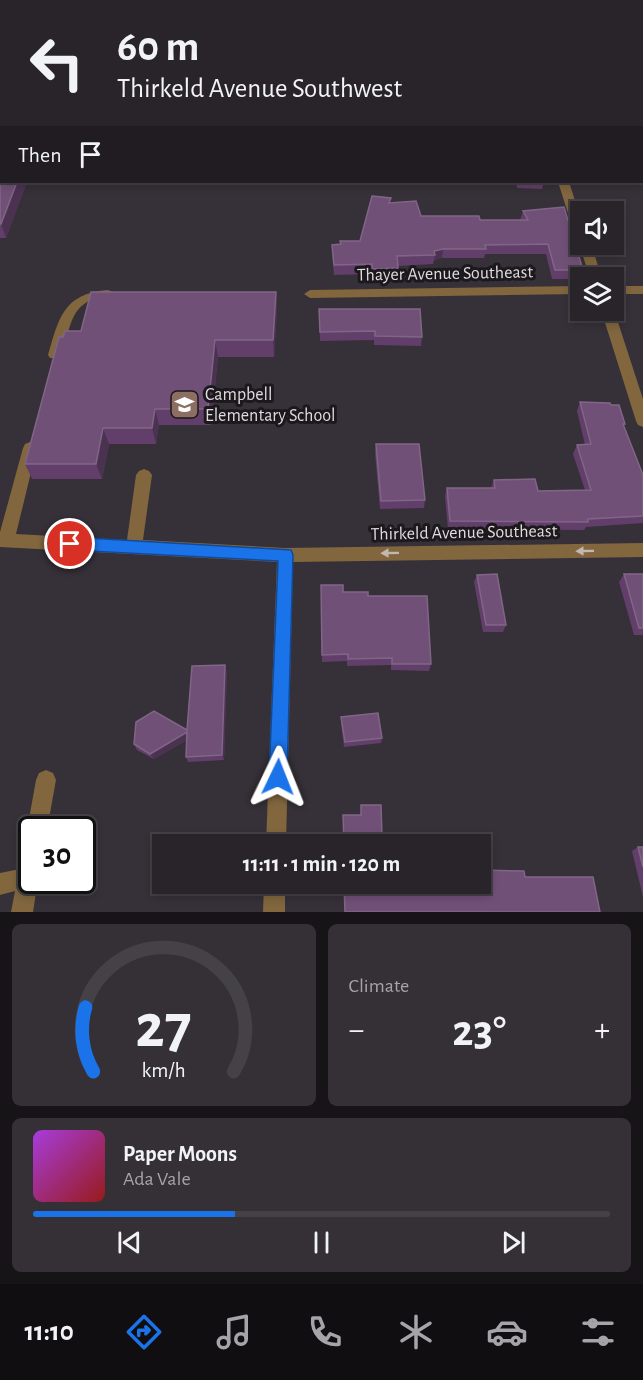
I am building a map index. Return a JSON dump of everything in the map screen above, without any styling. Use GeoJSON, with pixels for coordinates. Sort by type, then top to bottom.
{"type":"FeatureCollection","features":[{"type":"Feature","properties":{"kind":"street"},"geometry":{"type":"LineString","coordinates":[[563,183],[570,203]]}},
{"type":"Feature","properties":{"kind":"street","name":"Thayer Avenue Southeast"},"geometry":{"type":"LineString","coordinates":[[310,294],[570,290]]}},
{"type":"Feature","properties":{"kind":"street"},"geometry":{"type":"LineString","coordinates":[[624,290],[643,290]]}},
{"type":"Feature","properties":{"kind":"street"},"geometry":{"type":"LineString","coordinates":[[51,372],[66,316],[77,303],[96,294],[118,294]]}},
{"type":"Feature","properties":{"kind":"street"},"geometry":{"type":"LineString","coordinates":[[611,321],[643,421]]}},
{"type":"Feature","properties":{"kind":"street"},"geometry":{"type":"LineString","coordinates":[[3,540],[33,438]]}},
{"type":"Feature","properties":{"kind":"street"},"geometry":{"type":"LineString","coordinates":[[134,547],[144,475]]}},
{"type":"Feature","properties":{"kind":"street","name":"Thirkeld Avenue Southeast"},"geometry":{"type":"LineString","coordinates":[[3,540],[285,555],[643,550]]}},
{"type":"Feature","properties":{"kind":"street"},"geometry":{"type":"LineString","coordinates":[[276,834],[285,555]]}},
{"type":"Feature","properties":{"kind":"street"},"geometry":{"type":"LineString","coordinates":[[40,816],[46,780]]}},
{"type":"Feature","properties":{"kind":"street"},"geometry":{"type":"LineString","coordinates":[[0,884],[18,874]]}},
{"type":"Feature","properties":{"kind":"street"},"geometry":{"type":"LineString","coordinates":[[22,912],[25,894]]}},
{"type":"Feature","properties":{"kind":"street"},"geometry":{"type":"LineString","coordinates":[[274,912],[275,894]]}},
{"type":"Feature","properties":{"kind":"building"},"geometry":{"type":"Polygon","coordinates":[[[0,183],[17,183],[1,224],[0,183]]]}},
{"type":"Feature","properties":{"kind":"building"},"geometry":{"type":"Polygon","coordinates":[[[372,196],[391,198],[389,203],[416,201],[421,216],[479,216],[480,220],[528,220],[523,211],[564,207],[570,227],[570,255],[578,255],[582,267],[555,270],[548,244],[485,245],[486,249],[443,249],[434,251],[435,255],[397,256],[398,268],[372,269],[372,264],[334,265],[332,245],[341,244],[340,241],[360,241],[372,196]]]}},
{"type":"Feature","properties":{"kind":"building"},"geometry":{"type":"Polygon","coordinates":[[[91,292],[276,292],[273,340],[215,340],[208,409],[155,409],[152,428],[103,428],[96,464],[25,464],[59,337],[63,337],[65,331],[81,331],[91,292]]]}},
{"type":"Feature","properties":{"kind":"building"},"geometry":{"type":"Polygon","coordinates":[[[319,309],[420,309],[422,337],[375,336],[375,331],[320,332],[319,309]]]}},
{"type":"Feature","properties":{"kind":"building"},"geometry":{"type":"Polygon","coordinates":[[[580,402],[619,405],[625,424],[623,424],[643,475],[643,516],[588,519],[588,522],[450,521],[447,488],[495,488],[494,480],[535,479],[538,491],[591,490],[577,445],[591,444],[580,402]]]}},
{"type":"Feature","properties":{"kind":"building"},"geometry":{"type":"Polygon","coordinates":[[[376,444],[419,444],[425,500],[381,501],[376,444]]]}},
{"type":"Feature","properties":{"kind":"building"},"geometry":{"type":"Polygon","coordinates":[[[497,574],[506,625],[486,625],[477,575],[497,574]]]}},
{"type":"Feature","properties":{"kind":"building"},"geometry":{"type":"Polygon","coordinates":[[[624,574],[643,574],[643,628],[639,628],[624,574]]]}},
{"type":"Feature","properties":{"kind":"building"},"geometry":{"type":"Polygon","coordinates":[[[321,585],[343,585],[343,592],[368,592],[368,596],[427,596],[431,664],[392,664],[392,658],[348,659],[348,654],[322,655],[321,585]]]}},
{"type":"Feature","properties":{"kind":"building"},"geometry":{"type":"Polygon","coordinates":[[[225,665],[222,755],[186,757],[187,732],[150,754],[134,744],[136,722],[154,711],[187,730],[192,666],[225,665]]]}},
{"type":"Feature","properties":{"kind":"building"},"geometry":{"type":"Polygon","coordinates":[[[378,713],[382,738],[345,742],[341,717],[378,713]]]}},
{"type":"Feature","properties":{"kind":"building"},"geometry":{"type":"Polygon","coordinates":[[[361,805],[381,805],[382,834],[344,834],[343,815],[361,815],[361,805]]]}},
{"type":"Feature","properties":{"kind":"building"},"geometry":{"type":"Polygon","coordinates":[[[638,847],[643,847],[643,867],[638,847]]]}},
{"type":"Feature","properties":{"kind":"building"},"geometry":{"type":"Polygon","coordinates":[[[491,870],[524,871],[525,877],[593,877],[600,912],[345,912],[344,894],[491,894],[491,870]]]}},
{"type":"Feature","properties":{"kind":"place","name":"Campbell Elementary School"},"geometry":{"type":"Point","coordinates":[184,405]}},
{"type":"Feature","properties":{"kind":"route"},"geometry":{"type":"LineString","coordinates":[[70,544],[285,555],[278,777]]}}]}
